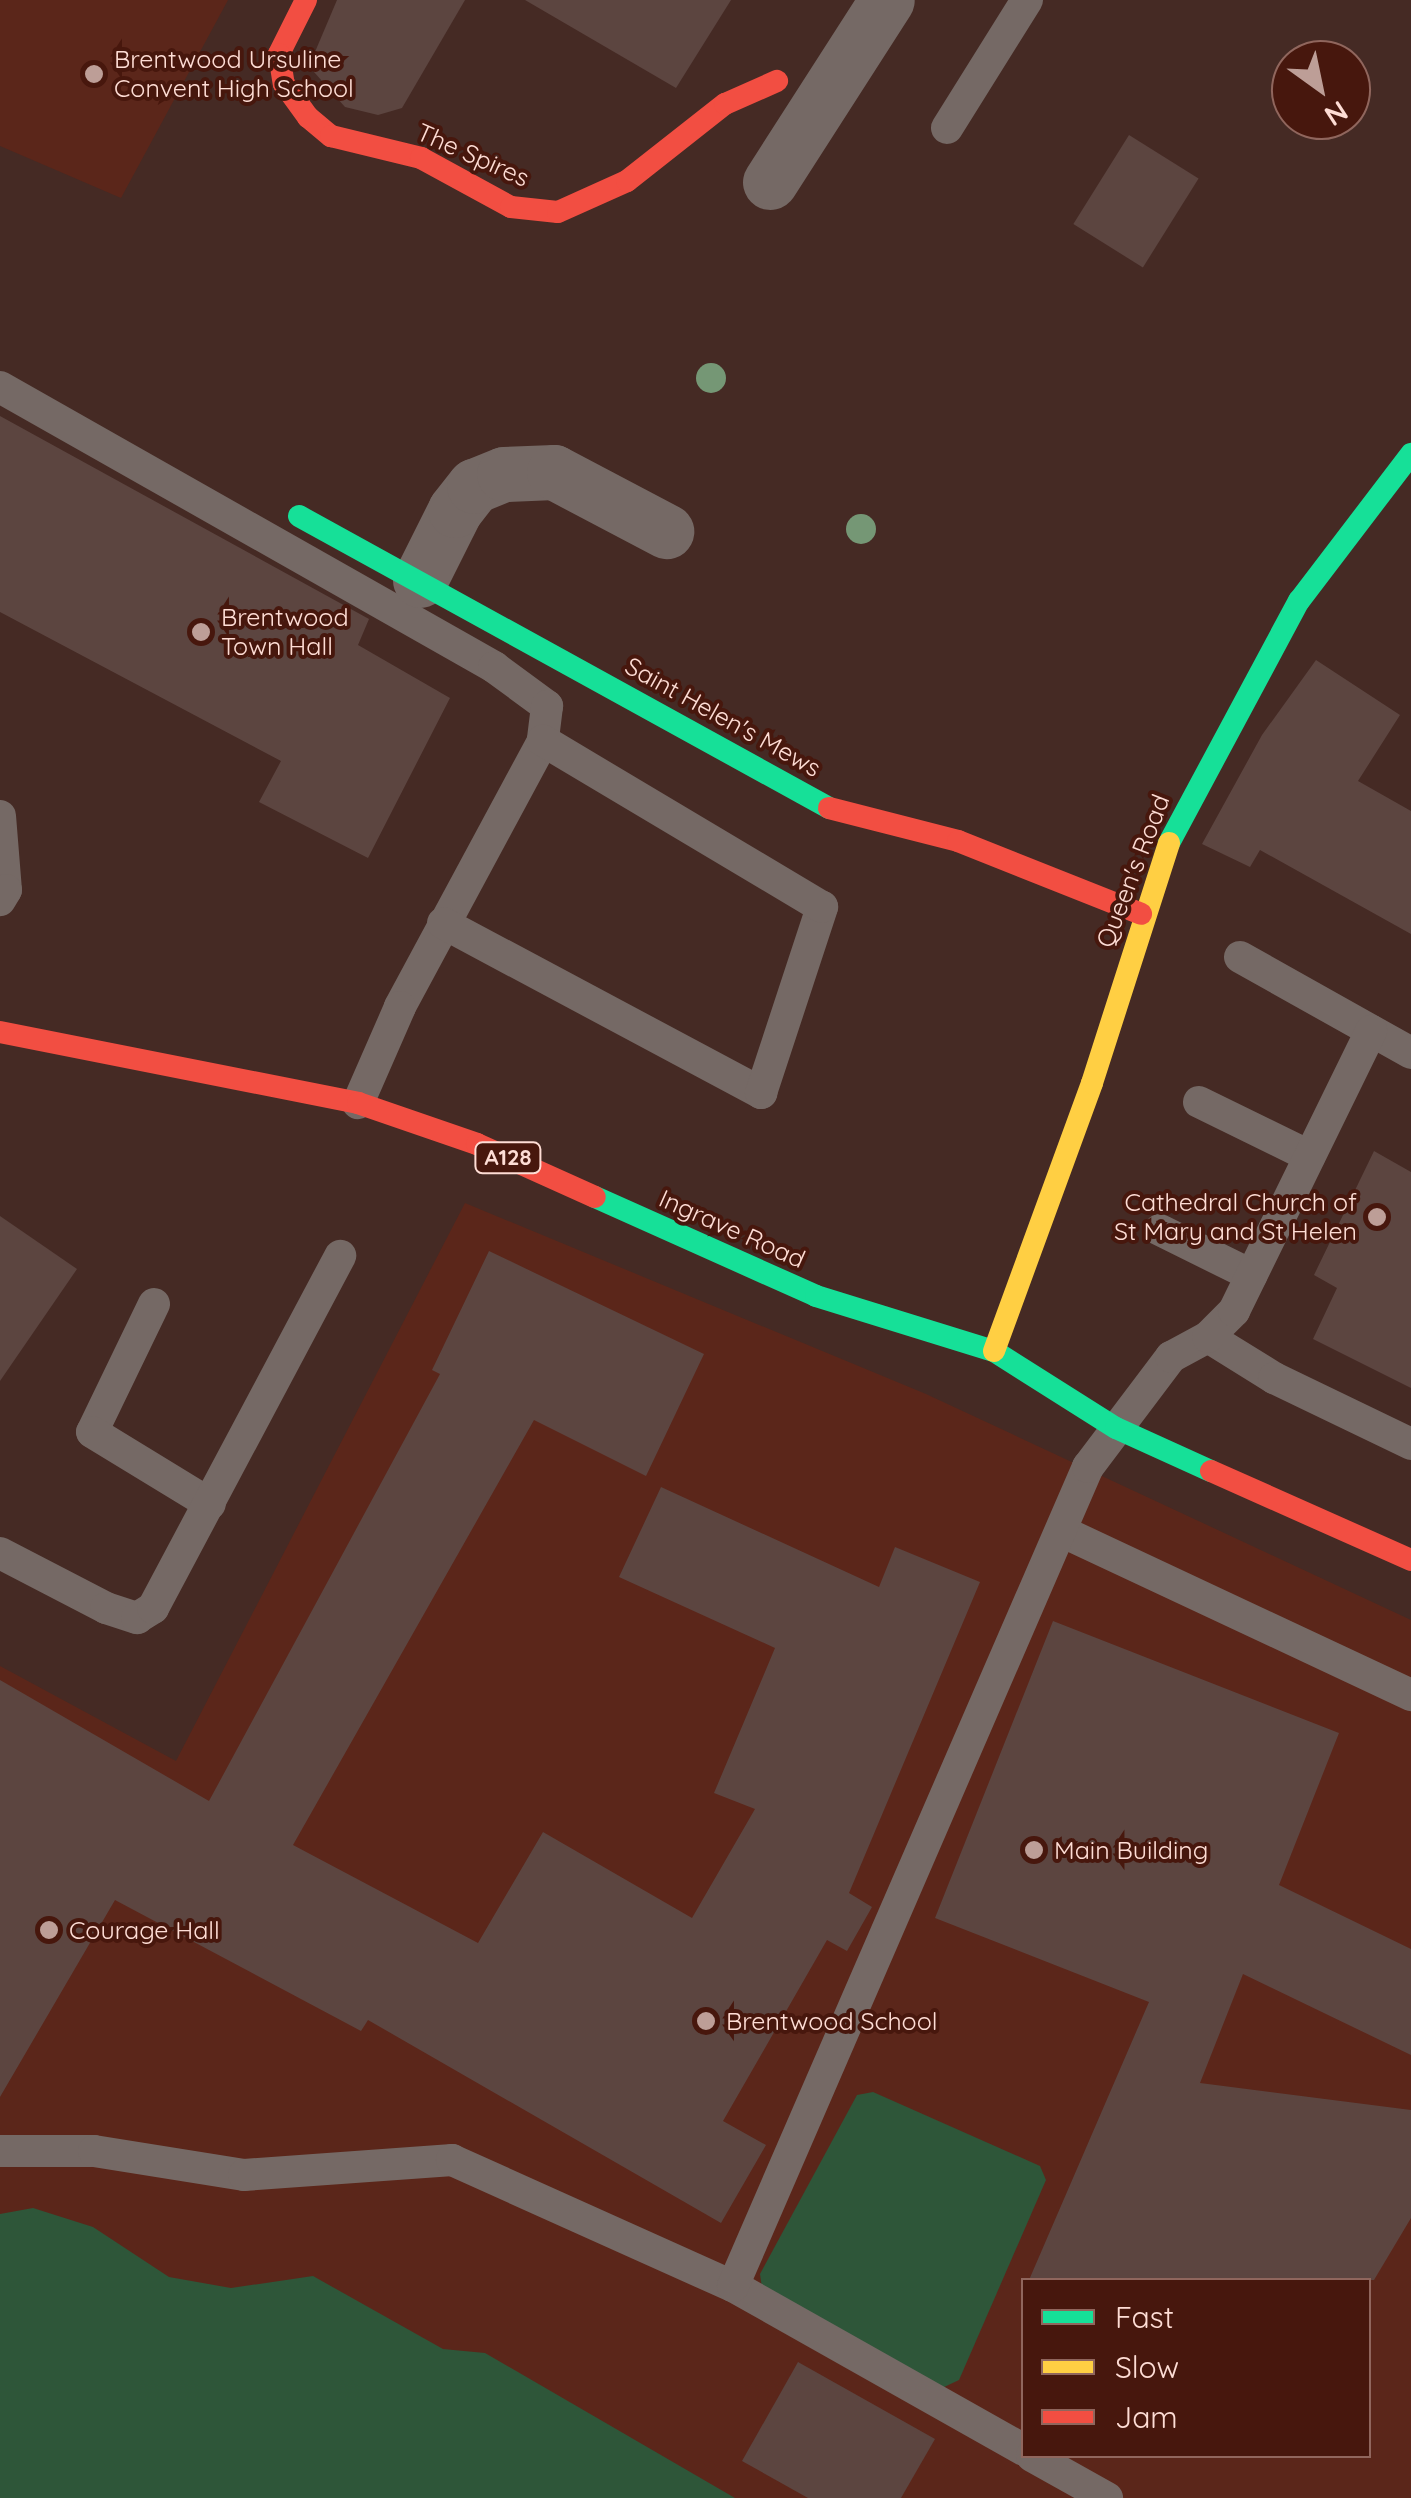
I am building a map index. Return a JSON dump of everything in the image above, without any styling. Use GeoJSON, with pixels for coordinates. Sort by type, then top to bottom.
{"type":"FeatureCollection","features":[{"type":"Feature","properties":{"kind":"main road","name":"The Spires"},"geometry":{"type":"LineString","coordinates":[[306,0],[279,54],[284,84],[308,117],[331,136],[420,158],[512,207],[558,212],[627,181],[725,104],[781,81]]}},
{"type":"Feature","properties":{"kind":"main road","name":"Queen's Road"},"geometry":{"type":"LineString","coordinates":[[994,1351],[1092,1083],[1140,914],[1172,832],[1246,688],[1299,602],[1411,454]]}},
{"type":"Feature","properties":{"kind":"main road","name":"Saint Helen's Mews"},"geometry":{"type":"LineString","coordinates":[[299,516],[842,816],[958,842],[1140,914]]}},
{"type":"Feature","properties":{"kind":"main road","name":"Ingrave Road"},"geometry":{"type":"LineString","coordinates":[[6,1039],[358,1103],[477,1144],[816,1296],[994,1351],[1116,1428],[1411,1560]]}},
{"type":"Feature","properties":{"kind":"street"},"geometry":{"type":"LineString","coordinates":[[770,182],[781,81],[888,0]]}},
{"type":"Feature","properties":{"kind":"street"},"geometry":{"type":"LineString","coordinates":[[420,580],[474,486],[504,474],[554,472],[666,531]]}},
{"type":"Feature","properties":{"kind":"lane"},"geometry":{"type":"LineString","coordinates":[[947,128],[1026,0]]}},
{"type":"Feature","properties":{"kind":"lane"},"geometry":{"type":"LineString","coordinates":[[0,386],[494,667],[547,706],[543,741],[443,923],[358,1103]]}},
{"type":"Feature","properties":{"kind":"lane"},"geometry":{"type":"LineString","coordinates":[[443,923],[761,1093],[822,906],[543,741]]}},
{"type":"Feature","properties":{"kind":"lane"},"geometry":{"type":"LineString","coordinates":[[0,816],[6,828],[0,900]]}},
{"type":"Feature","properties":{"kind":"lane"},"geometry":{"type":"LineString","coordinates":[[1240,957],[1411,1053]]}},
{"type":"Feature","properties":{"kind":"lane"},"geometry":{"type":"LineString","coordinates":[[733,2286],[1088,1467],[1171,1358],[1208,1337],[1234,1310],[1371,1032]]}},
{"type":"Feature","properties":{"kind":"lane"},"geometry":{"type":"LineString","coordinates":[[1200,1102],[1309,1156]]}},
{"type":"Feature","properties":{"kind":"lane"},"geometry":{"type":"LineString","coordinates":[[1160,1230],[1251,1275]]}},
{"type":"Feature","properties":{"kind":"lane"},"geometry":{"type":"LineString","coordinates":[[0,1553],[137,1618],[173,1578],[340,1256]]}},
{"type":"Feature","properties":{"kind":"lane"},"geometry":{"type":"LineString","coordinates":[[154,1304],[92,1432],[210,1504]]}},
{"type":"Feature","properties":{"kind":"lane"},"geometry":{"type":"LineString","coordinates":[[1208,1337],[1274,1378],[1411,1444]]}},
{"type":"Feature","properties":{"kind":"lane"},"geometry":{"type":"LineString","coordinates":[[1062,1531],[1411,1695]]}},
{"type":"Feature","properties":{"kind":"lane"},"geometry":{"type":"LineString","coordinates":[[0,2150],[94,2151],[244,2175],[452,2160],[733,2286],[1021,2448]]}},
{"type":"Feature","properties":{"kind":"lane"},"geometry":{"type":"LineString","coordinates":[[1036,2458],[1108,2498]]}},
{"type":"Feature","properties":{"kind":"shaded area","name":"Brentwood Ursuline Convent High School"},"geometry":{"type":"Polygon","coordinates":[[[0,0],[228,0],[121,198],[0,146],[0,0]]]}},
{"type":"Feature","properties":{"kind":"shaded area","name":"Brentwood School"},"geometry":{"type":"Polygon","coordinates":[[[465,1203],[926,1394],[1411,1620],[1411,2498],[0,2498],[0,1666],[176,1761],[465,1203]]]}},
{"type":"Feature","properties":{"kind":"green space"},"geometry":{"type":"Polygon","coordinates":[[[873,2092],[1040,2166],[1046,2180],[959,2380],[942,2388],[762,2288],[760,2274],[857,2095],[873,2092]]]}},
{"type":"Feature","properties":{"kind":"green space"},"geometry":{"type":"Polygon","coordinates":[[[33,2208],[93,2227],[169,2277],[231,2288],[313,2276],[443,2349],[485,2353],[735,2498],[0,2498],[0,2214],[33,2208]]]}},
{"type":"Feature","properties":{"kind":"building"},"geometry":{"type":"Polygon","coordinates":[[[337,0],[465,0],[402,108],[378,115],[345,107],[314,72],[312,59],[337,0]]]}},
{"type":"Feature","properties":{"kind":"building"},"geometry":{"type":"Polygon","coordinates":[[[525,0],[731,0],[676,88],[525,0]]]}},
{"type":"Feature","properties":{"kind":"building"},"geometry":{"type":"Polygon","coordinates":[[[1129,135],[1199,178],[1143,267],[1073,224],[1129,135]]]}},
{"type":"Feature","properties":{"kind":"building","name":"Brentwood Town Hall"},"geometry":{"type":"Polygon","coordinates":[[[0,416],[369,619],[358,645],[450,698],[368,858],[259,802],[281,761],[0,612],[0,416]]]}},
{"type":"Feature","properties":{"kind":"building"},"geometry":{"type":"Polygon","coordinates":[[[1316,660],[1400,715],[1358,781],[1411,811],[1411,934],[1260,850],[1250,867],[1202,844],[1262,735],[1316,660]]]}},
{"type":"Feature","properties":{"kind":"building","name":"Cathedral Church of St Mary and St Helen"},"geometry":{"type":"Polygon","coordinates":[[[1374,1151],[1411,1172],[1411,1388],[1313,1339],[1337,1288],[1314,1275],[1374,1151]]]}},
{"type":"Feature","properties":{"kind":"building"},"geometry":{"type":"Polygon","coordinates":[[[0,1216],[77,1269],[0,1381],[0,1216]]]}},
{"type":"Feature","properties":{"kind":"building"},"geometry":{"type":"Polygon","coordinates":[[[489,1251],[704,1354],[646,1476],[534,1420],[293,1845],[478,1943],[543,1832],[692,1918],[755,1809],[714,1793],[775,1648],[619,1577],[661,1487],[879,1587],[895,1547],[980,1582],[849,1893],[872,1907],[847,1951],[827,1940],[723,2121],[766,2145],[721,2223],[368,2020],[361,2031],[115,1900],[0,2097],[0,1680],[209,1801],[440,1374],[432,1370],[489,1251]]]}},
{"type":"Feature","properties":{"kind":"building"},"geometry":{"type":"Polygon","coordinates":[[[1053,1621],[1339,1733],[1279,1885],[1411,1949],[1411,2055],[1243,1974],[1200,2083],[1411,2110],[1411,2218],[1374,2280],[1030,2278],[1149,2002],[935,1918],[1053,1621]]]}},
{"type":"Feature","properties":{"kind":"building"},"geometry":{"type":"Polygon","coordinates":[[[798,2362],[935,2439],[901,2498],[808,2498],[742,2461],[798,2362]]]}},
{"type":"Feature","properties":{"kind":"traffic: fast"},"geometry":{"type":"LineString","coordinates":[[1169,843],[1299,601],[1411,454]]}},
{"type":"Feature","properties":{"kind":"traffic: fast"},"geometry":{"type":"LineString","coordinates":[[299,516],[829,808]]}},
{"type":"Feature","properties":{"kind":"traffic: fast"},"geometry":{"type":"LineString","coordinates":[[595,1197],[816,1296],[994,1351],[1116,1428],[1211,1471]]}},
{"type":"Feature","properties":{"kind":"traffic: slow"},"geometry":{"type":"LineString","coordinates":[[994,1351],[1092,1083],[1169,843]]}},
{"type":"Feature","properties":{"kind":"traffic: jam"},"geometry":{"type":"LineString","coordinates":[[306,0],[279,54],[284,84],[308,117],[331,136],[421,158],[511,207],[558,212],[627,181],[725,104],[777,81]]}},
{"type":"Feature","properties":{"kind":"traffic: jam"},"geometry":{"type":"LineString","coordinates":[[829,808],[958,841],[1141,914]]}},
{"type":"Feature","properties":{"kind":"traffic: jam"},"geometry":{"type":"LineString","coordinates":[[0,1032],[358,1103],[477,1144],[595,1197]]}},
{"type":"Feature","properties":{"kind":"traffic: jam"},"geometry":{"type":"LineString","coordinates":[[1211,1471],[1411,1560]]}},
{"type":"Feature","properties":{"kind":"place","name":"Brentwood Ursuline Convent High School"},"geometry":{"type":"Point","coordinates":[94,74]}},
{"type":"Feature","properties":{"kind":"place","name":"Brentwood Town Hall"},"geometry":{"type":"Point","coordinates":[201,632]}},
{"type":"Feature","properties":{"kind":"place","name":"Cathedral Church of St Mary and St Helen"},"geometry":{"type":"Point","coordinates":[1377,1217]}},
{"type":"Feature","properties":{"kind":"place","name":"Main Building"},"geometry":{"type":"Point","coordinates":[1034,1850]}},
{"type":"Feature","properties":{"kind":"place","name":"Courage Hall"},"geometry":{"type":"Point","coordinates":[49,1930]}},
{"type":"Feature","properties":{"kind":"place","name":"Brentwood School"},"geometry":{"type":"Point","coordinates":[706,2021]}}]}
